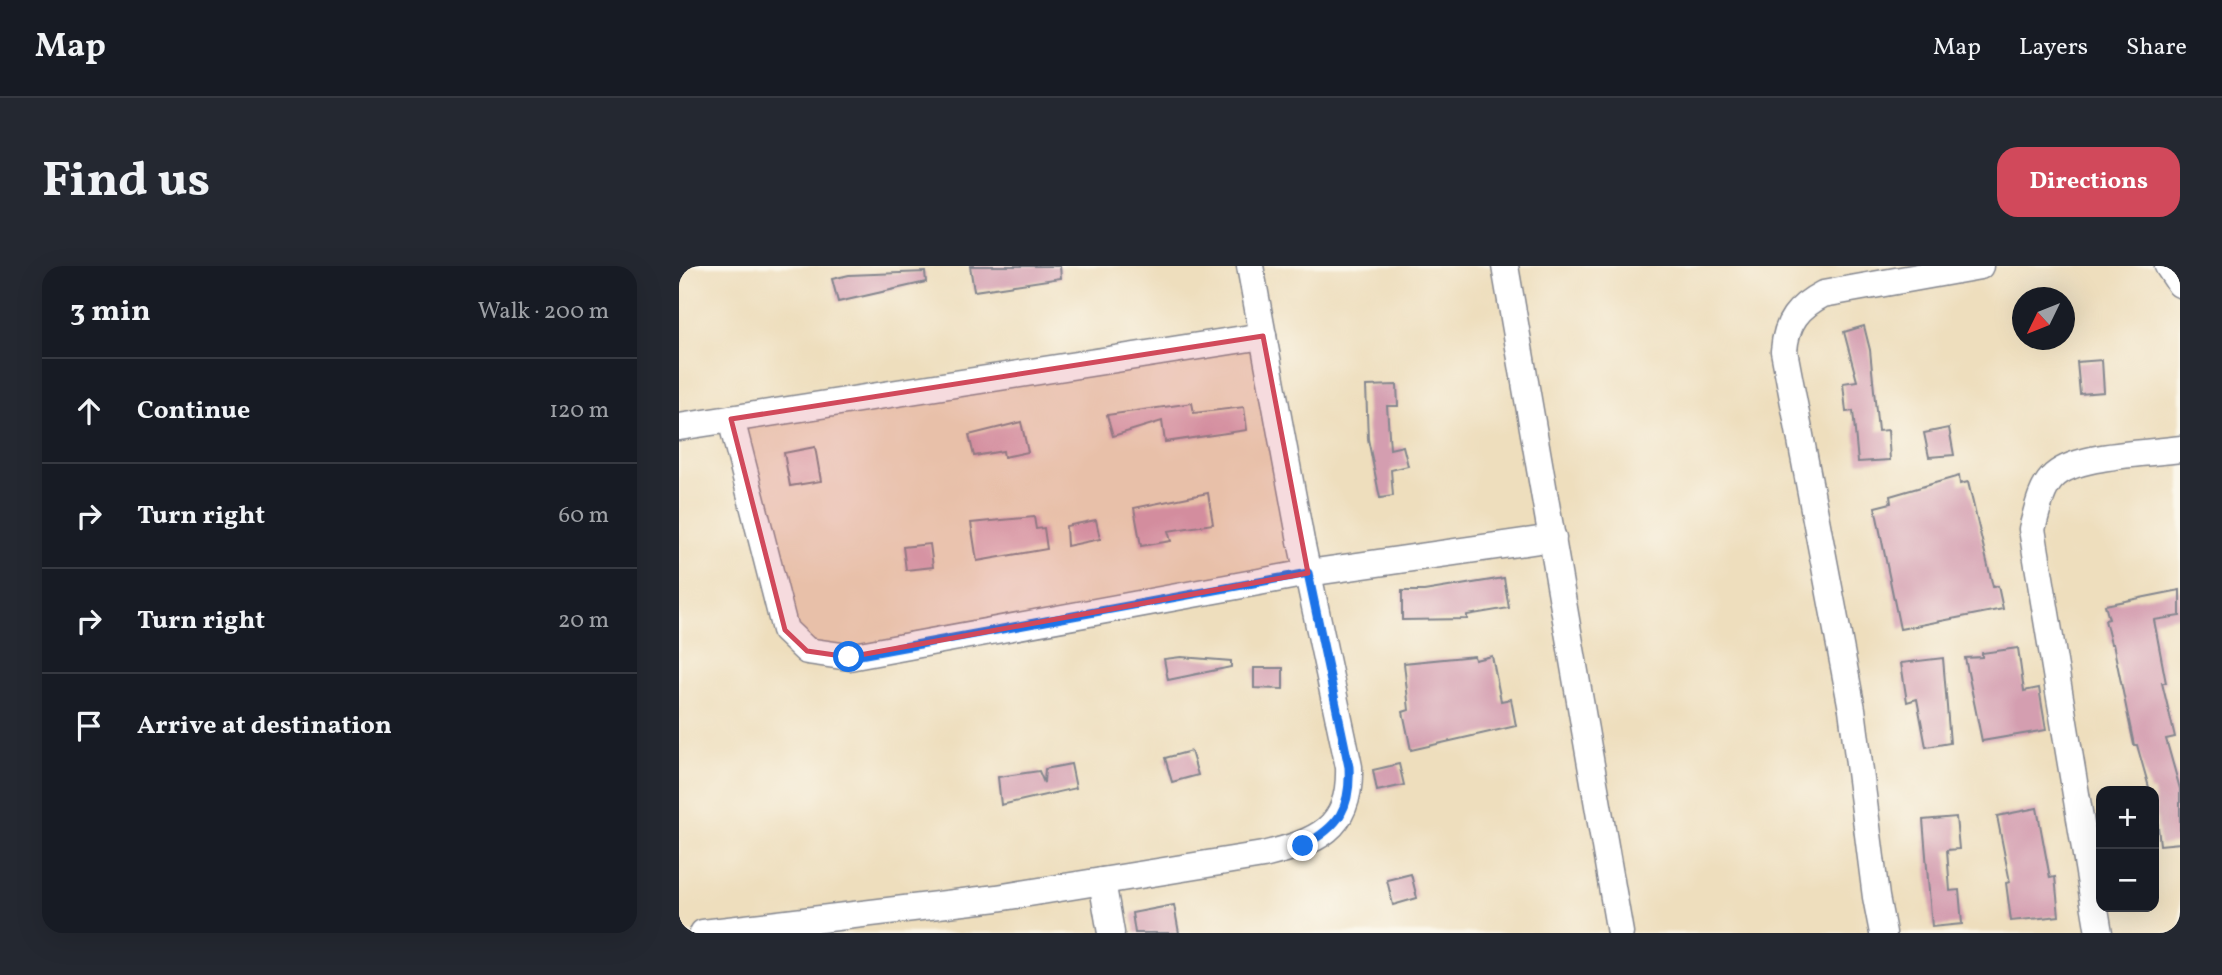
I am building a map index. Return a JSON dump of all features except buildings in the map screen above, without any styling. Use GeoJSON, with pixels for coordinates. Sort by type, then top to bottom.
{"type":"FeatureCollection","features":[{"type":"Feature","properties":{"kind":"street"},"geometry":{"type":"LineString","coordinates":[[703,933],[997,898],[1262,855],[1303,846],[1329,831],[1350,793],[1349,767],[1308,573],[1250,266]]}},
{"type":"Feature","properties":{"kind":"street"},"geometry":{"type":"LineString","coordinates":[[1505,266],[1619,933]]}},
{"type":"Feature","properties":{"kind":"street"},"geometry":{"type":"LineString","coordinates":[[1883,933],[1875,897],[1852,709],[1784,351],[1785,334],[1802,305],[1823,294],[1980,266]]}},
{"type":"Feature","properties":{"kind":"street"},"geometry":{"type":"LineString","coordinates":[[2168,266],[2180,284]]}},
{"type":"Feature","properties":{"kind":"street"},"geometry":{"type":"LineString","coordinates":[[679,427],[1263,336]]}},
{"type":"Feature","properties":{"kind":"street"},"geometry":{"type":"LineString","coordinates":[[731,419],[785,630],[807,650],[849,657],[1308,573],[1553,538]]}},
{"type":"Feature","properties":{"kind":"street"},"geometry":{"type":"LineString","coordinates":[[2099,933],[2032,529],[2040,500],[2052,478],[2071,464],[2180,449]]}},
{"type":"Feature","properties":{"kind":"street"},"geometry":{"type":"LineString","coordinates":[[1102,881],[1111,933]]}},
{"type":"Feature","properties":{"kind":"highlighted area"},"geometry":{"type":"Polygon","coordinates":[[[1263,336],[1308,573],[849,657],[807,651],[785,630],[731,419],[1263,336]]]}},
{"type":"Feature","properties":{"kind":"route"},"geometry":{"type":"LineString","coordinates":[[849,657],[1308,573],[1349,767],[1350,793],[1329,831],[1303,846]]}}]}
